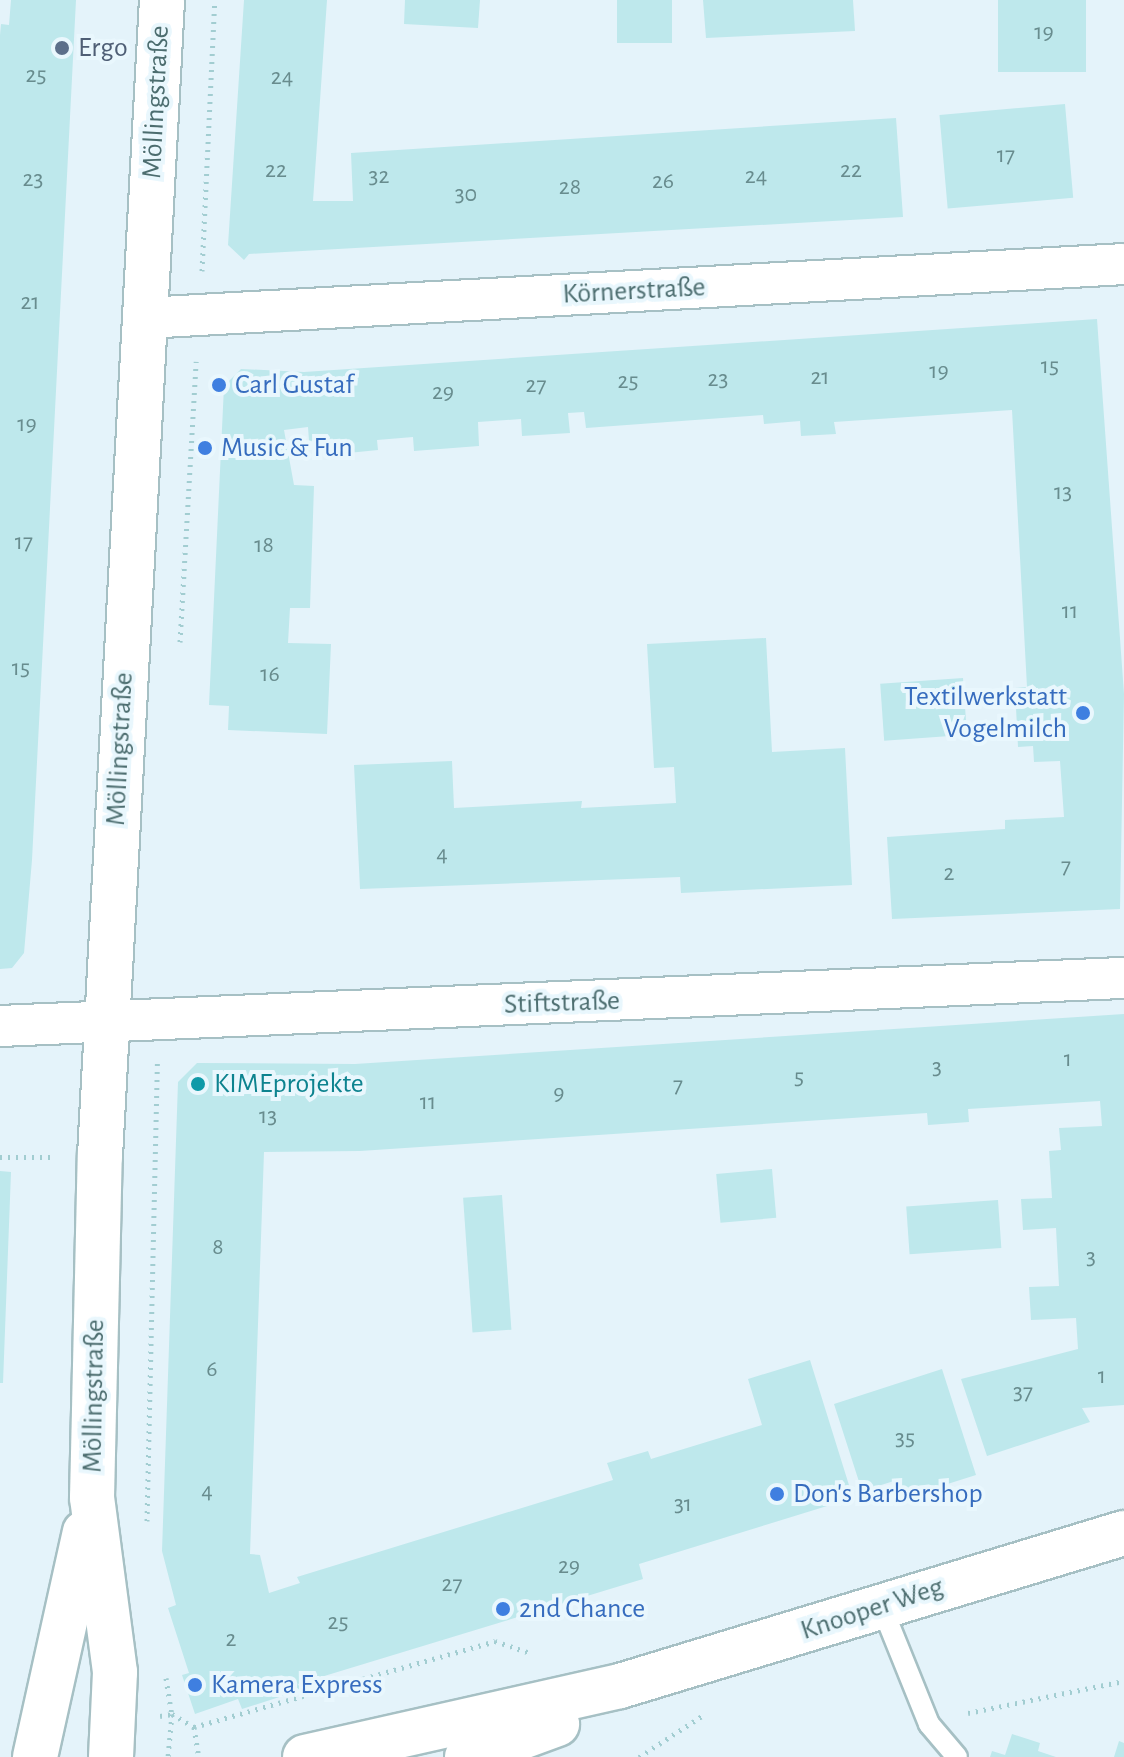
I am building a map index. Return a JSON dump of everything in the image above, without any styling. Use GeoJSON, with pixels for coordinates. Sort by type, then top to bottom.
{"type":"FeatureCollection","features":[{"type":"Feature","properties":{"kind":"street","name":"Möllingstraße"},"geometry":{"type":"LineString","coordinates":[[111,1757],[115,1672],[92,1498],[106,1022],[162,0]]}},
{"type":"Feature","properties":{"kind":"street","name":"Körnerstraße"},"geometry":{"type":"LineString","coordinates":[[144,318],[1124,264]]}},
{"type":"Feature","properties":{"kind":"street","name":"Stiftstraße"},"geometry":{"type":"LineString","coordinates":[[0,1026],[1124,978]]}},
{"type":"Feature","properties":{"kind":"street","name":"Möllingstraße"},"geometry":{"type":"LineString","coordinates":[[35,1757],[92,1498]]}},
{"type":"Feature","properties":{"kind":"street","name":"Knooper Weg"},"geometry":{"type":"LineString","coordinates":[[305,1757],[620,1686],[1124,1533]]}},
{"type":"Feature","properties":{"kind":"street","name":"Knooper Weg"},"geometry":{"type":"LineString","coordinates":[[467,1757],[583,1714],[620,1686]]}},
{"type":"Feature","properties":{"kind":"lane"},"geometry":{"type":"LineString","coordinates":[[881,1605],[929,1724],[957,1757]]}},
{"type":"Feature","properties":{"kind":"path"},"geometry":{"type":"LineString","coordinates":[[179,655],[215,0]]}},
{"type":"Feature","properties":{"kind":"path"},"geometry":{"type":"LineString","coordinates":[[147,1537],[158,1020]]}},
{"type":"Feature","properties":{"kind":"path"},"geometry":{"type":"LineString","coordinates":[[172,1714],[194,1727],[495,1641],[537,1656]]}},
{"type":"Feature","properties":{"kind":"path"},"geometry":{"type":"LineString","coordinates":[[164,1668],[172,1714],[168,1757]]}},
{"type":"Feature","properties":{"kind":"path"},"geometry":{"type":"LineString","coordinates":[[929,1724],[1008,1702],[1124,1681]]}},
{"type":"Feature","properties":{"kind":"path"},"geometry":{"type":"LineString","coordinates":[[194,1727],[199,1757]]}},
{"type":"Feature","properties":{"kind":"building"},"geometry":{"type":"Polygon","coordinates":[[[11,0],[76,0],[32,860],[24,953],[12,968],[0,969],[0,35],[1,24],[9,25],[11,0]]]}},
{"type":"Feature","properties":{"kind":"building"},"geometry":{"type":"Polygon","coordinates":[[[244,0],[327,0],[313,201],[353,201],[351,153],[896,118],[903,217],[249,254],[244,260],[228,245],[244,0]]]}},
{"type":"Feature","properties":{"kind":"building"},"geometry":{"type":"Polygon","coordinates":[[[405,0],[480,0],[478,28],[404,24],[405,0]]]}},
{"type":"Feature","properties":{"kind":"building"},"geometry":{"type":"Polygon","coordinates":[[[617,0],[672,0],[672,43],[617,43],[617,0]]]}},
{"type":"Feature","properties":{"kind":"building"},"geometry":{"type":"Polygon","coordinates":[[[703,0],[853,0],[855,31],[706,38],[703,0]]]}},
{"type":"Feature","properties":{"kind":"building"},"geometry":{"type":"Polygon","coordinates":[[[998,0],[1086,0],[1086,72],[998,72],[998,0]]]}},
{"type":"Feature","properties":{"kind":"building"},"geometry":{"type":"Polygon","coordinates":[[[1065,104],[1073,198],[948,209],[939,115],[1065,104]]]}},
{"type":"Feature","properties":{"kind":"building"},"geometry":{"type":"Polygon","coordinates":[[[1097,319],[1124,694],[1120,909],[892,919],[887,837],[1005,829],[1005,820],[1064,817],[1060,761],[1034,762],[1033,746],[1018,747],[1015,688],[1027,687],[1012,410],[834,422],[836,434],[801,436],[800,421],[764,424],[763,415],[586,428],[584,412],[568,413],[570,433],[522,436],[521,419],[478,422],[479,446],[414,451],[413,437],[377,440],[378,450],[348,453],[347,439],[309,441],[308,427],[284,430],[294,485],[314,486],[310,608],[290,608],[288,643],[331,644],[327,734],[228,730],[229,706],[209,705],[224,386],[241,369],[304,372],[1097,319]]]}},
{"type":"Feature","properties":{"kind":"building"},"geometry":{"type":"Polygon","coordinates":[[[766,638],[772,752],[845,748],[852,885],[681,893],[680,877],[360,889],[354,765],[452,761],[454,808],[582,801],[581,808],[676,803],[674,767],[654,768],[647,644],[766,638]]]}},
{"type":"Feature","properties":{"kind":"building"},"geometry":{"type":"Polygon","coordinates":[[[963,678],[967,735],[884,741],[880,684],[963,678]]]}},
{"type":"Feature","properties":{"kind":"building"},"geometry":{"type":"Polygon","coordinates":[[[1124,1014],[1124,1405],[1082,1408],[1090,1422],[987,1456],[961,1379],[1078,1349],[1076,1318],[1031,1320],[1029,1287],[1059,1286],[1056,1228],[1023,1230],[1021,1199],[1052,1198],[1049,1151],[1061,1150],[1059,1128],[1102,1126],[1100,1101],[968,1109],[969,1122],[928,1125],[927,1113],[360,1151],[264,1152],[250,1554],[260,1555],[269,1593],[300,1583],[297,1577],[613,1480],[607,1463],[648,1451],[651,1459],[762,1425],[748,1379],[810,1360],[853,1498],[639,1564],[643,1579],[298,1684],[301,1690],[242,1709],[238,1699],[195,1714],[182,1675],[189,1673],[168,1608],[176,1605],[162,1551],[178,1082],[197,1063],[355,1064],[1124,1014]]]}},
{"type":"Feature","properties":{"kind":"building"},"geometry":{"type":"Polygon","coordinates":[[[772,1169],[776,1218],[720,1223],[716,1174],[772,1169]]]}},
{"type":"Feature","properties":{"kind":"building"},"geometry":{"type":"Polygon","coordinates":[[[0,1171],[11,1172],[3,1383],[0,1383],[0,1171]]]}},
{"type":"Feature","properties":{"kind":"building"},"geometry":{"type":"Polygon","coordinates":[[[502,1195],[511,1330],[473,1332],[463,1198],[502,1195]]]}},
{"type":"Feature","properties":{"kind":"building"},"geometry":{"type":"Polygon","coordinates":[[[998,1200],[1001,1248],[910,1254],[906,1206],[998,1200]]]}},
{"type":"Feature","properties":{"kind":"building"},"geometry":{"type":"Polygon","coordinates":[[[942,1369],[976,1475],[900,1499],[894,1481],[862,1491],[834,1404],[942,1369]]]}},
{"type":"Feature","properties":{"kind":"building"},"geometry":{"type":"Polygon","coordinates":[[[1012,1734],[1040,1743],[1038,1751],[1056,1757],[990,1757],[992,1751],[1005,1755],[1012,1734]]]}},
{"type":"Feature","properties":{"kind":"building"},"geometry":{"type":"Polygon","coordinates":[[[1119,1741],[1124,1743],[1124,1757],[1114,1757],[1119,1741]]]}},
{"type":"Feature","properties":{"kind":"place","name":"Ergo"},"geometry":{"type":"Point","coordinates":[62,48]}},
{"type":"Feature","properties":{"kind":"place","name":"Carl Gustaf"},"geometry":{"type":"Point","coordinates":[219,385]}},
{"type":"Feature","properties":{"kind":"place","name":"Music & Fun"},"geometry":{"type":"Point","coordinates":[205,448]}},
{"type":"Feature","properties":{"kind":"place","name":"Textilwerkstatt Vogelmilch"},"geometry":{"type":"Point","coordinates":[1083,713]}},
{"type":"Feature","properties":{"kind":"place","name":"KIMEprojekte"},"geometry":{"type":"Point","coordinates":[198,1084]}},
{"type":"Feature","properties":{"kind":"place","name":"Don's Barbershop"},"geometry":{"type":"Point","coordinates":[777,1494]}},
{"type":"Feature","properties":{"kind":"place","name":"2nd Chance"},"geometry":{"type":"Point","coordinates":[503,1609]}},
{"type":"Feature","properties":{"kind":"place","name":"Kamera Express"},"geometry":{"type":"Point","coordinates":[195,1685]}}]}
